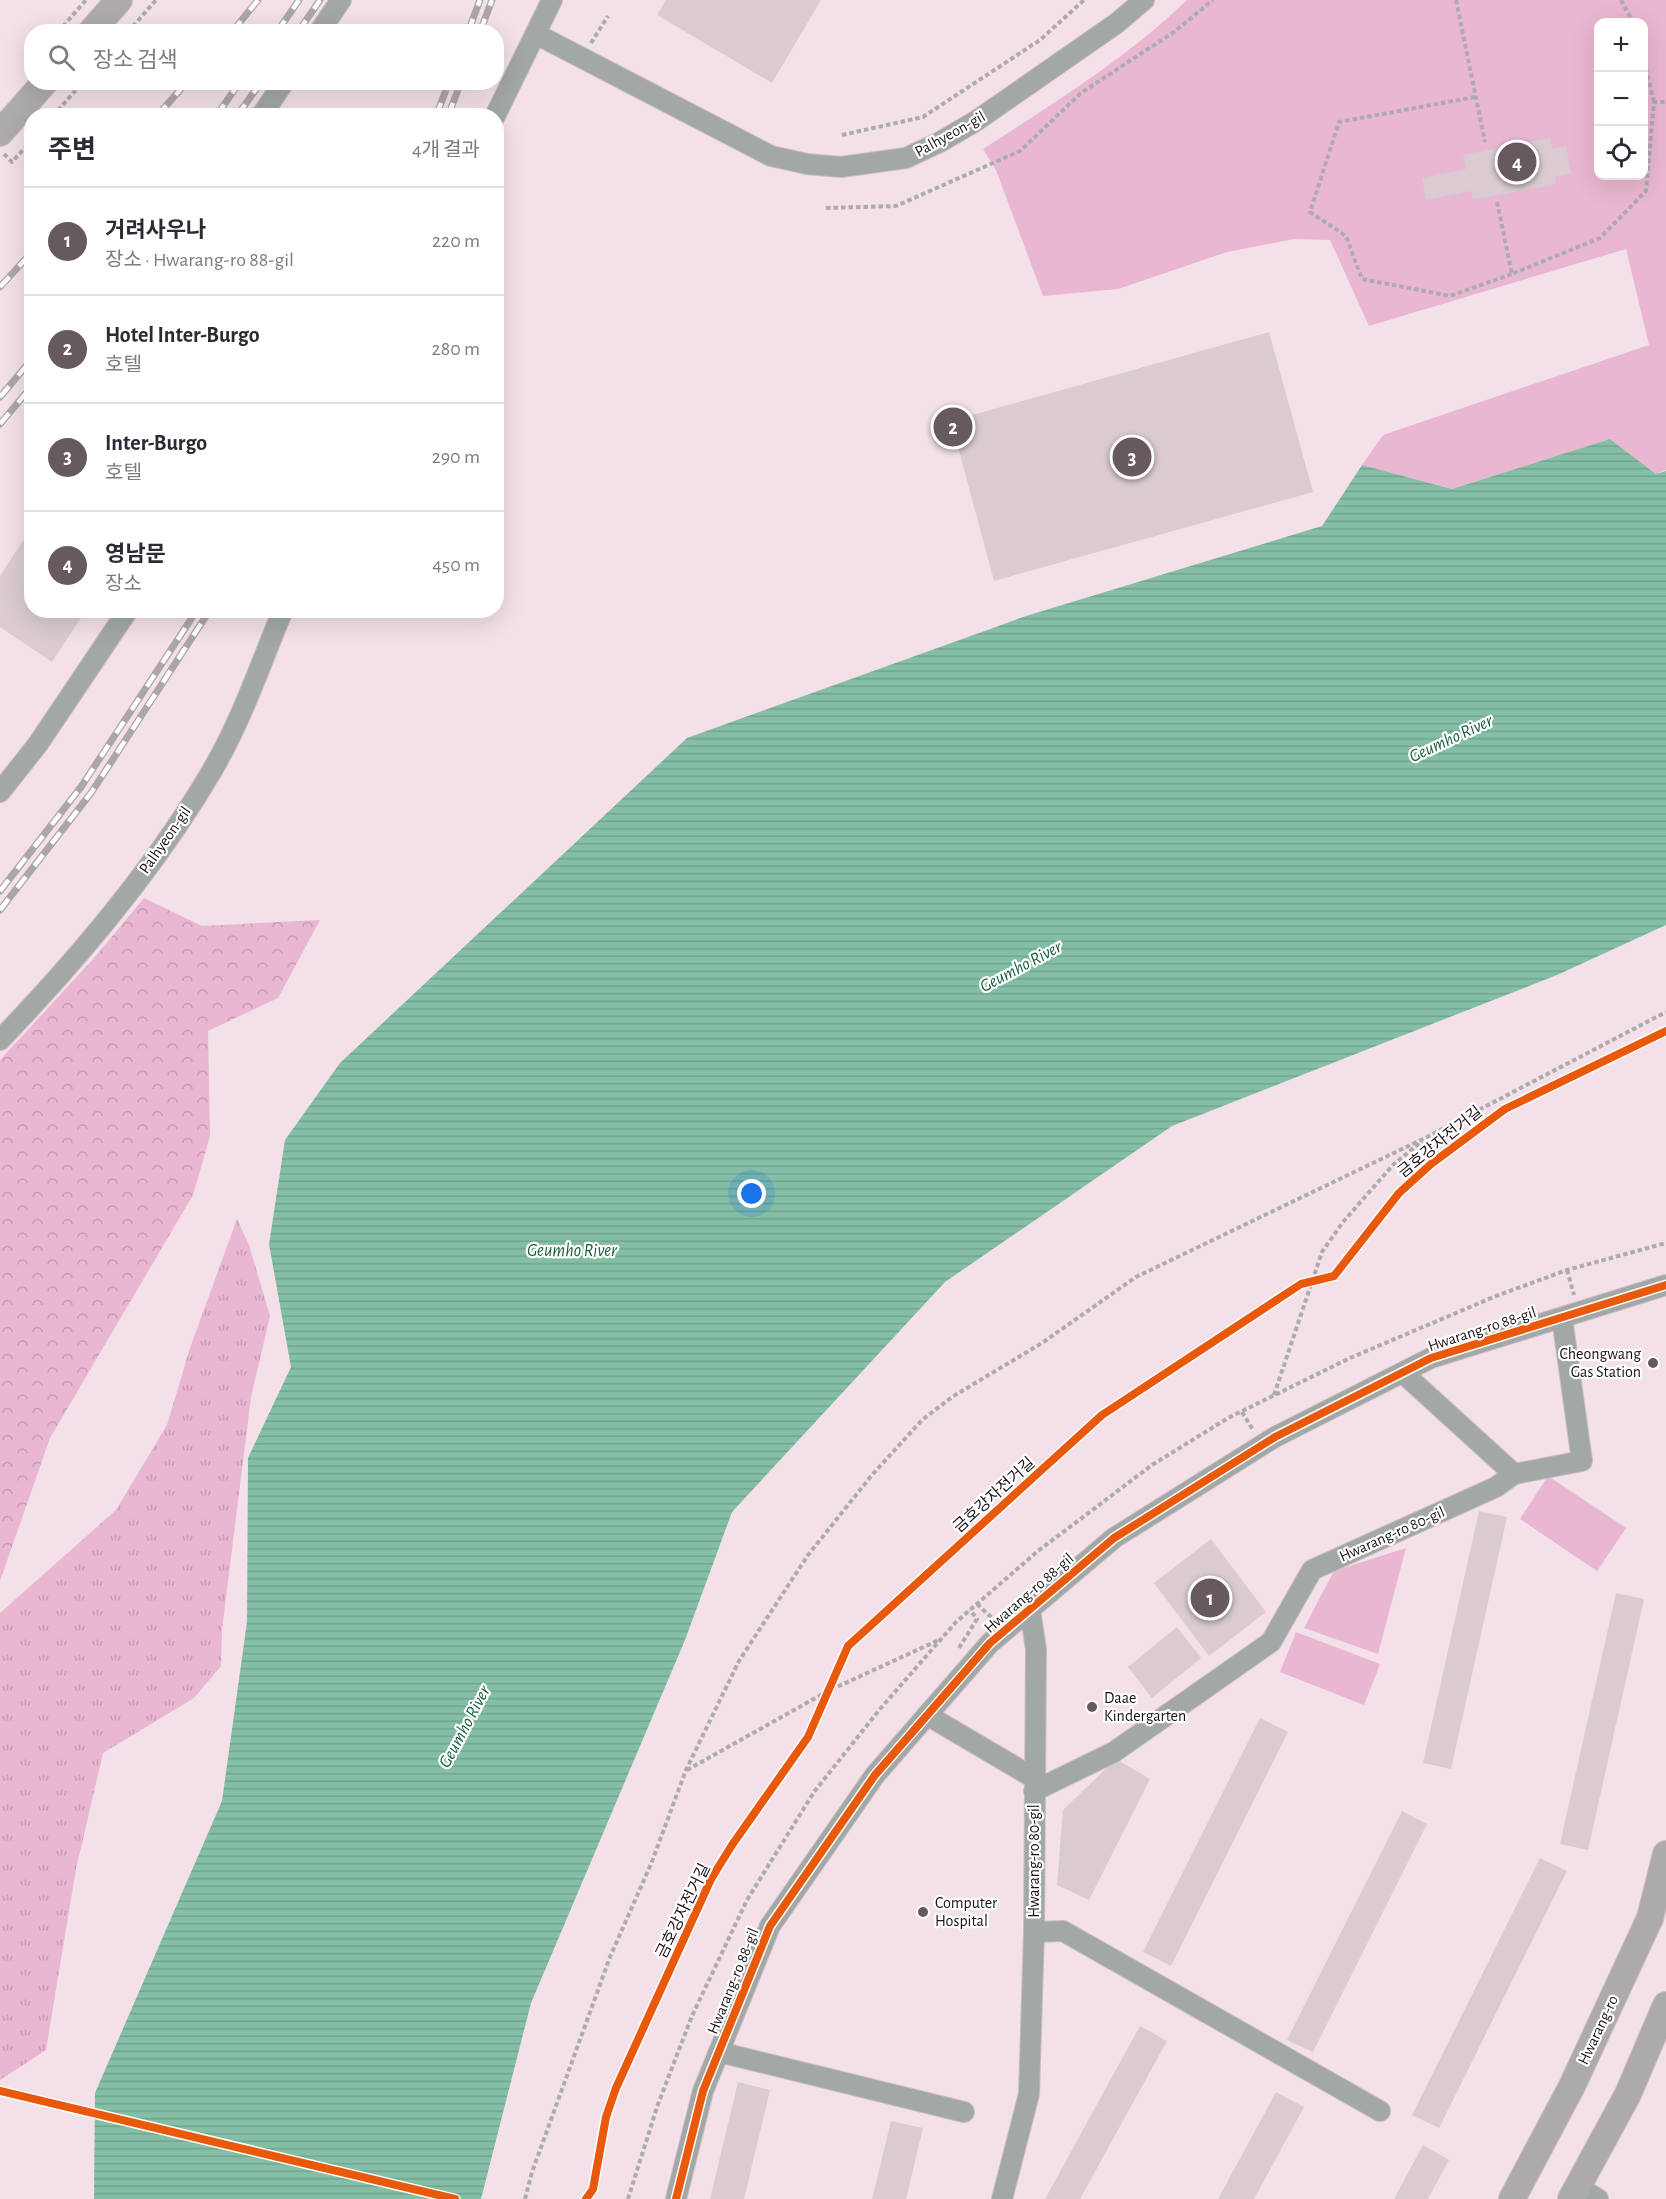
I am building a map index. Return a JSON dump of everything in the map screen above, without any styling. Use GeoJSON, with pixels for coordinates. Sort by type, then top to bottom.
{"type":"FeatureCollection","features":[{"type":"Feature","properties":{"kind":"main road"},"geometry":{"type":"LineString","coordinates":[[98,24],[119,0]]}},
{"type":"Feature","properties":{"kind":"main road"},"geometry":{"type":"LineString","coordinates":[[0,133],[38,90]]}},
{"type":"Feature","properties":{"kind":"main road","name":"Hwarang-ro"},"geometry":{"type":"LineString","coordinates":[[1512,2199],[1572,2086],[1650,1918],[1666,1854]]}},
{"type":"Feature","properties":{"kind":"main road"},"geometry":{"type":"LineString","coordinates":[[1583,2195],[1666,2005]]}},
{"type":"Feature","properties":{"kind":"street"},"geometry":{"type":"LineString","coordinates":[[325,24],[342,0]]}},
{"type":"Feature","properties":{"kind":"street"},"geometry":{"type":"LineString","coordinates":[[499,108],[552,0]]}},
{"type":"Feature","properties":{"kind":"street","name":"Palhyeon-gil"},"geometry":{"type":"LineString","coordinates":[[536,34],[771,156],[807,164],[841,167],[906,158],[940,142],[1117,23],[1144,0]]}},
{"type":"Feature","properties":{"kind":"street"},"geometry":{"type":"LineString","coordinates":[[266,108],[279,90]]}},
{"type":"Feature","properties":{"kind":"street"},"geometry":{"type":"LineString","coordinates":[[0,792],[38,744],[123,618]]}},
{"type":"Feature","properties":{"kind":"street","name":"Palhyeon-gil"},"geometry":{"type":"LineString","coordinates":[[0,1040],[92,938],[152,860],[189,807],[214,767],[239,716],[280,618]]}},
{"type":"Feature","properties":{"kind":"street","name":"Hwarang-ro 88-gil"},"geometry":{"type":"LineString","coordinates":[[675,2199],[703,2091],[770,1926],[875,1775],[990,1643],[1114,1538],[1275,1437],[1431,1358],[1666,1285]]}},
{"type":"Feature","properties":{"kind":"street"},"geometry":{"type":"LineString","coordinates":[[1402,1373],[1514,1474],[1582,1461],[1570,1315]]}},
{"type":"Feature","properties":{"kind":"street","name":"Hwarang-ro 80-gil"},"geometry":{"type":"LineString","coordinates":[[1002,2199],[1029,2094],[1034,1932],[1034,1785],[1114,1752],[1271,1642],[1312,1570],[1496,1487],[1514,1474]]}},
{"type":"Feature","properties":{"kind":"street"},"geometry":{"type":"LineString","coordinates":[[1030,1610],[1036,1648],[1034,1785]]}},
{"type":"Feature","properties":{"kind":"street"},"geometry":{"type":"LineString","coordinates":[[927,1715],[1034,1785]]}},
{"type":"Feature","properties":{"kind":"street"},"geometry":{"type":"LineString","coordinates":[[1034,1932],[1063,1931],[1380,2111]]}},
{"type":"Feature","properties":{"kind":"street"},"geometry":{"type":"LineString","coordinates":[[719,2052],[964,2112]]}},
{"type":"Feature","properties":{"kind":"path"},"geometry":{"type":"LineString","coordinates":[[65,24],[86,0]]}},
{"type":"Feature","properties":{"kind":"path"},"geometry":{"type":"LineString","coordinates":[[135,24],[156,0]]}},
{"type":"Feature","properties":{"kind":"path"},"geometry":{"type":"LineString","coordinates":[[842,135],[923,117],[1040,40],[1084,0]]}},
{"type":"Feature","properties":{"kind":"path"},"geometry":{"type":"LineString","coordinates":[[826,208],[897,206],[1020,151],[1082,93],[1174,32],[1212,0]]}},
{"type":"Feature","properties":{"kind":"path"},"geometry":{"type":"LineString","coordinates":[[1456,0],[1485,142]]}},
{"type":"Feature","properties":{"kind":"path"},"geometry":{"type":"LineString","coordinates":[[1621,0],[1632,18]]}},
{"type":"Feature","properties":{"kind":"path"},"geometry":{"type":"LineString","coordinates":[[1476,97],[1339,122],[1310,212],[1346,236],[1362,279],[1450,296],[1512,274],[1600,238],[1646,191],[1654,102],[1647,72]]}},
{"type":"Feature","properties":{"kind":"path"},"geometry":{"type":"LineString","coordinates":[[60,108],[76,90]]}},
{"type":"Feature","properties":{"kind":"path"},"geometry":{"type":"LineString","coordinates":[[1654,102],[1665,102]]}},
{"type":"Feature","properties":{"kind":"path"},"geometry":{"type":"LineString","coordinates":[[0,150],[12,162],[24,149]]}},
{"type":"Feature","properties":{"kind":"path"},"geometry":{"type":"LineString","coordinates":[[1497,202],[1512,274]]}},
{"type":"Feature","properties":{"kind":"path"},"geometry":{"type":"LineString","coordinates":[[525,2199],[532,2172],[610,1957],[651,1864],[686,1770],[739,1661],[807,1555],[872,1475],[922,1420],[952,1398],[1042,1343],[1136,1277],[1427,1137],[1666,1012]]}},
{"type":"Feature","properties":{"kind":"path"},"geometry":{"type":"LineString","coordinates":[[1274,1395],[1322,1252],[1343,1222],[1393,1165],[1427,1137]]}},
{"type":"Feature","properties":{"kind":"path"},"geometry":{"type":"LineString","coordinates":[[628,2199],[657,2108],[692,2016],[747,1900],[814,1792],[880,1709],[956,1622],[1038,1551],[1152,1465],[1228,1418],[1371,1349],[1496,1296],[1568,1270],[1666,1243]]}},
{"type":"Feature","properties":{"kind":"path"},"geometry":{"type":"LineString","coordinates":[[1568,1270],[1570,1315]]}},
{"type":"Feature","properties":{"kind":"path"},"geometry":{"type":"LineString","coordinates":[[1301,1284],[1323,1281]]}},
{"type":"Feature","properties":{"kind":"path"},"geometry":{"type":"LineString","coordinates":[[686,1770],[828,1691],[943,1638]]}},
{"type":"Feature","properties":{"kind":"path"},"geometry":{"type":"LineString","coordinates":[[822,1707],[832,1680]]}},
{"type":"Feature","properties":{"kind":"green space"},"geometry":{"type":"Polygon","coordinates":[[[1187,0],[1666,0],[1666,470],[1656,474],[1610,439],[1452,489],[1362,465],[1383,435],[1649,345],[1626,249],[1369,326],[1330,240],[1294,239],[1227,252],[1118,289],[1043,296],[996,170],[983,149],[1089,79],[1140,41],[1187,0]]]}},
{"type":"Feature","properties":{"kind":"green space"},"geometry":{"type":"Polygon","coordinates":[[[144,898],[202,926],[320,920],[278,998],[208,1031],[210,1136],[193,1195],[50,1438],[0,1581],[0,1060],[94,958],[144,898]]]}},
{"type":"Feature","properties":{"kind":"green space"},"geometry":{"type":"Polygon","coordinates":[[[237,1219],[249,1245],[270,1316],[251,1397],[222,1630],[221,1666],[194,1698],[103,1753],[76,1869],[46,2050],[0,2080],[0,1613],[116,1510],[167,1425],[190,1348],[237,1219]]]}},
{"type":"Feature","properties":{"kind":"green space"},"geometry":{"type":"Polygon","coordinates":[[[1548,1476],[1626,1528],[1597,1571],[1520,1519],[1548,1476]]]}},
{"type":"Feature","properties":{"kind":"green space"},"geometry":{"type":"Polygon","coordinates":[[[1406,1548],[1378,1654],[1304,1628],[1334,1571],[1406,1548]]]}},
{"type":"Feature","properties":{"kind":"green space"},"geometry":{"type":"Polygon","coordinates":[[[1296,1632],[1380,1664],[1364,1705],[1280,1672],[1296,1632]]]}},
{"type":"Feature","properties":{"kind":"water","name":"Geumho River"},"geometry":{"type":"Polygon","coordinates":[[[1610,439],[1656,474],[1666,471],[1666,925],[1557,975],[1172,1126],[945,1282],[732,1512],[685,1640],[531,2003],[481,2199],[94,2199],[95,2093],[222,1801],[247,1622],[248,1458],[291,1367],[269,1244],[285,1140],[340,1063],[687,738],[1026,616],[1322,526],[1362,465],[1452,489],[1610,439]]]}},
{"type":"Feature","properties":{"kind":"building"},"geometry":{"type":"Polygon","coordinates":[[[666,0],[821,0],[772,83],[657,15],[666,0]]]}},
{"type":"Feature","properties":{"kind":"building"},"geometry":{"type":"Polygon","coordinates":[[[1550,138],[1552,149],[1566,146],[1571,174],[1555,177],[1556,184],[1473,200],[1471,191],[1426,200],[1422,178],[1466,169],[1463,155],[1550,138]]]}},
{"type":"Feature","properties":{"kind":"building"},"geometry":{"type":"Polygon","coordinates":[[[1269,332],[1313,492],[994,581],[951,421],[1269,332]]]}},
{"type":"Feature","properties":{"kind":"building"},"geometry":{"type":"Polygon","coordinates":[[[24,539],[24,618],[81,618],[52,662],[0,627],[0,576],[24,539]]]}},
{"type":"Feature","properties":{"kind":"building"},"geometry":{"type":"Polygon","coordinates":[[[1479,1511],[1507,1517],[1451,1769],[1423,1763],[1479,1511]]]}},
{"type":"Feature","properties":{"kind":"building"},"geometry":{"type":"Polygon","coordinates":[[[1211,1539],[1266,1612],[1209,1656],[1154,1583],[1211,1539]]]}},
{"type":"Feature","properties":{"kind":"building"},"geometry":{"type":"Polygon","coordinates":[[[1616,1593],[1644,1599],[1588,1850],[1560,1844],[1616,1593]]]}},
{"type":"Feature","properties":{"kind":"building"},"geometry":{"type":"Polygon","coordinates":[[[1177,1627],[1201,1658],[1152,1698],[1128,1667],[1177,1627]]]}},
{"type":"Feature","properties":{"kind":"building"},"geometry":{"type":"Polygon","coordinates":[[[1260,1718],[1288,1732],[1171,1966],[1143,1952],[1260,1718]]]}},
{"type":"Feature","properties":{"kind":"building"},"geometry":{"type":"Polygon","coordinates":[[[1116,1759],[1150,1779],[1089,1900],[1057,1885],[1063,1810],[1116,1759]]]}},
{"type":"Feature","properties":{"kind":"building"},"geometry":{"type":"Polygon","coordinates":[[[1402,1811],[1427,1824],[1313,2052],[1287,2040],[1402,1811]]]}},
{"type":"Feature","properties":{"kind":"building"},"geometry":{"type":"Polygon","coordinates":[[[1540,1858],[1567,1871],[1439,2128],[1412,2115],[1540,1858]]]}},
{"type":"Feature","properties":{"kind":"building"},"geometry":{"type":"Polygon","coordinates":[[[1140,2026],[1167,2041],[1080,2199],[1045,2199],[1140,2026]]]}},
{"type":"Feature","properties":{"kind":"building"},"geometry":{"type":"Polygon","coordinates":[[[738,2082],[770,2090],[744,2199],[710,2199],[738,2082]]]}},
{"type":"Feature","properties":{"kind":"building"},"geometry":{"type":"Polygon","coordinates":[[[1276,2092],[1304,2107],[1254,2199],[1218,2199],[1276,2092]]]}},
{"type":"Feature","properties":{"kind":"building"},"geometry":{"type":"Polygon","coordinates":[[[891,2121],[923,2128],[906,2199],[872,2199],[891,2121]]]}},
{"type":"Feature","properties":{"kind":"building"},"geometry":{"type":"Polygon","coordinates":[[[1423,2145],[1449,2160],[1428,2199],[1394,2199],[1423,2145]]]}},
{"type":"Feature","properties":{"kind":"railway"},"geometry":{"type":"LineString","coordinates":[[238,24],[258,0]]}},
{"type":"Feature","properties":{"kind":"railway"},"geometry":{"type":"LineString","coordinates":[[282,24],[299,0]]}},
{"type":"Feature","properties":{"kind":"railway"},"geometry":{"type":"LineString","coordinates":[[304,24],[320,0]]}},
{"type":"Feature","properties":{"kind":"railway"},"geometry":{"type":"LineString","coordinates":[[471,24],[480,0]]}},
{"type":"Feature","properties":{"kind":"railway"},"geometry":{"type":"LineString","coordinates":[[483,24],[492,0]]}},
{"type":"Feature","properties":{"kind":"railway"},"geometry":{"type":"LineString","coordinates":[[164,108],[180,90]]}},
{"type":"Feature","properties":{"kind":"railway"},"geometry":{"type":"LineString","coordinates":[[222,108],[234,90]]}},
{"type":"Feature","properties":{"kind":"railway"},"geometry":{"type":"LineString","coordinates":[[243,108],[255,90]]}},
{"type":"Feature","properties":{"kind":"railway"},"geometry":{"type":"LineString","coordinates":[[439,108],[446,90]]}},
{"type":"Feature","properties":{"kind":"railway"},"geometry":{"type":"LineString","coordinates":[[451,108],[458,90]]}},
{"type":"Feature","properties":{"kind":"railway"},"geometry":{"type":"LineString","coordinates":[[0,287],[24,261]]}},
{"type":"Feature","properties":{"kind":"railway"},"geometry":{"type":"LineString","coordinates":[[0,397],[24,368]]}},
{"type":"Feature","properties":{"kind":"railway"},"geometry":{"type":"LineString","coordinates":[[0,424],[24,396]]}},
{"type":"Feature","properties":{"kind":"railway"},"geometry":{"type":"LineString","coordinates":[[0,891],[81,787],[192,618]]}},
{"type":"Feature","properties":{"kind":"railway"},"geometry":{"type":"LineString","coordinates":[[0,910],[91,793],[205,618]]}},
{"type":"Feature","properties":{"kind":"cycle path","name":"금호강자전거길"},"geometry":{"type":"LineString","coordinates":[[586,2199],[593,2189],[606,2117],[616,2088],[711,1879],[732,1845],[808,1737],[848,1646],[1102,1415],[1301,1284],[1334,1276],[1399,1193],[1431,1164],[1505,1109],[1666,1031]]}},
{"type":"Feature","properties":{"kind":"cycle path"},"geometry":{"type":"LineString","coordinates":[[676,2199],[703,2091],[770,1926],[875,1775],[990,1643],[1114,1538],[1275,1437],[1431,1358],[1666,1285]]}},
{"type":"Feature","properties":{"kind":"cycle path"},"geometry":{"type":"LineString","coordinates":[[0,2091],[455,2199]]}},
{"type":"Feature","properties":{"kind":"place","name":"영남문"},"geometry":{"type":"Point","coordinates":[1517,162]}},
{"type":"Feature","properties":{"kind":"place","name":"Hotel Inter-Burgo"},"geometry":{"type":"Point","coordinates":[953,427]}},
{"type":"Feature","properties":{"kind":"place","name":"Inter-Burgo"},"geometry":{"type":"Point","coordinates":[1132,457]}},
{"type":"Feature","properties":{"kind":"place","name":"Cheongwang Gas Station"},"geometry":{"type":"Point","coordinates":[1653,1363]}},
{"type":"Feature","properties":{"kind":"place","name":"거려사우나"},"geometry":{"type":"Point","coordinates":[1210,1598]}},
{"type":"Feature","properties":{"kind":"place","name":"Daae Kindergarten"},"geometry":{"type":"Point","coordinates":[1092,1707]}},
{"type":"Feature","properties":{"kind":"place","name":"Computer Hospital"},"geometry":{"type":"Point","coordinates":[923,1912]}}]}
